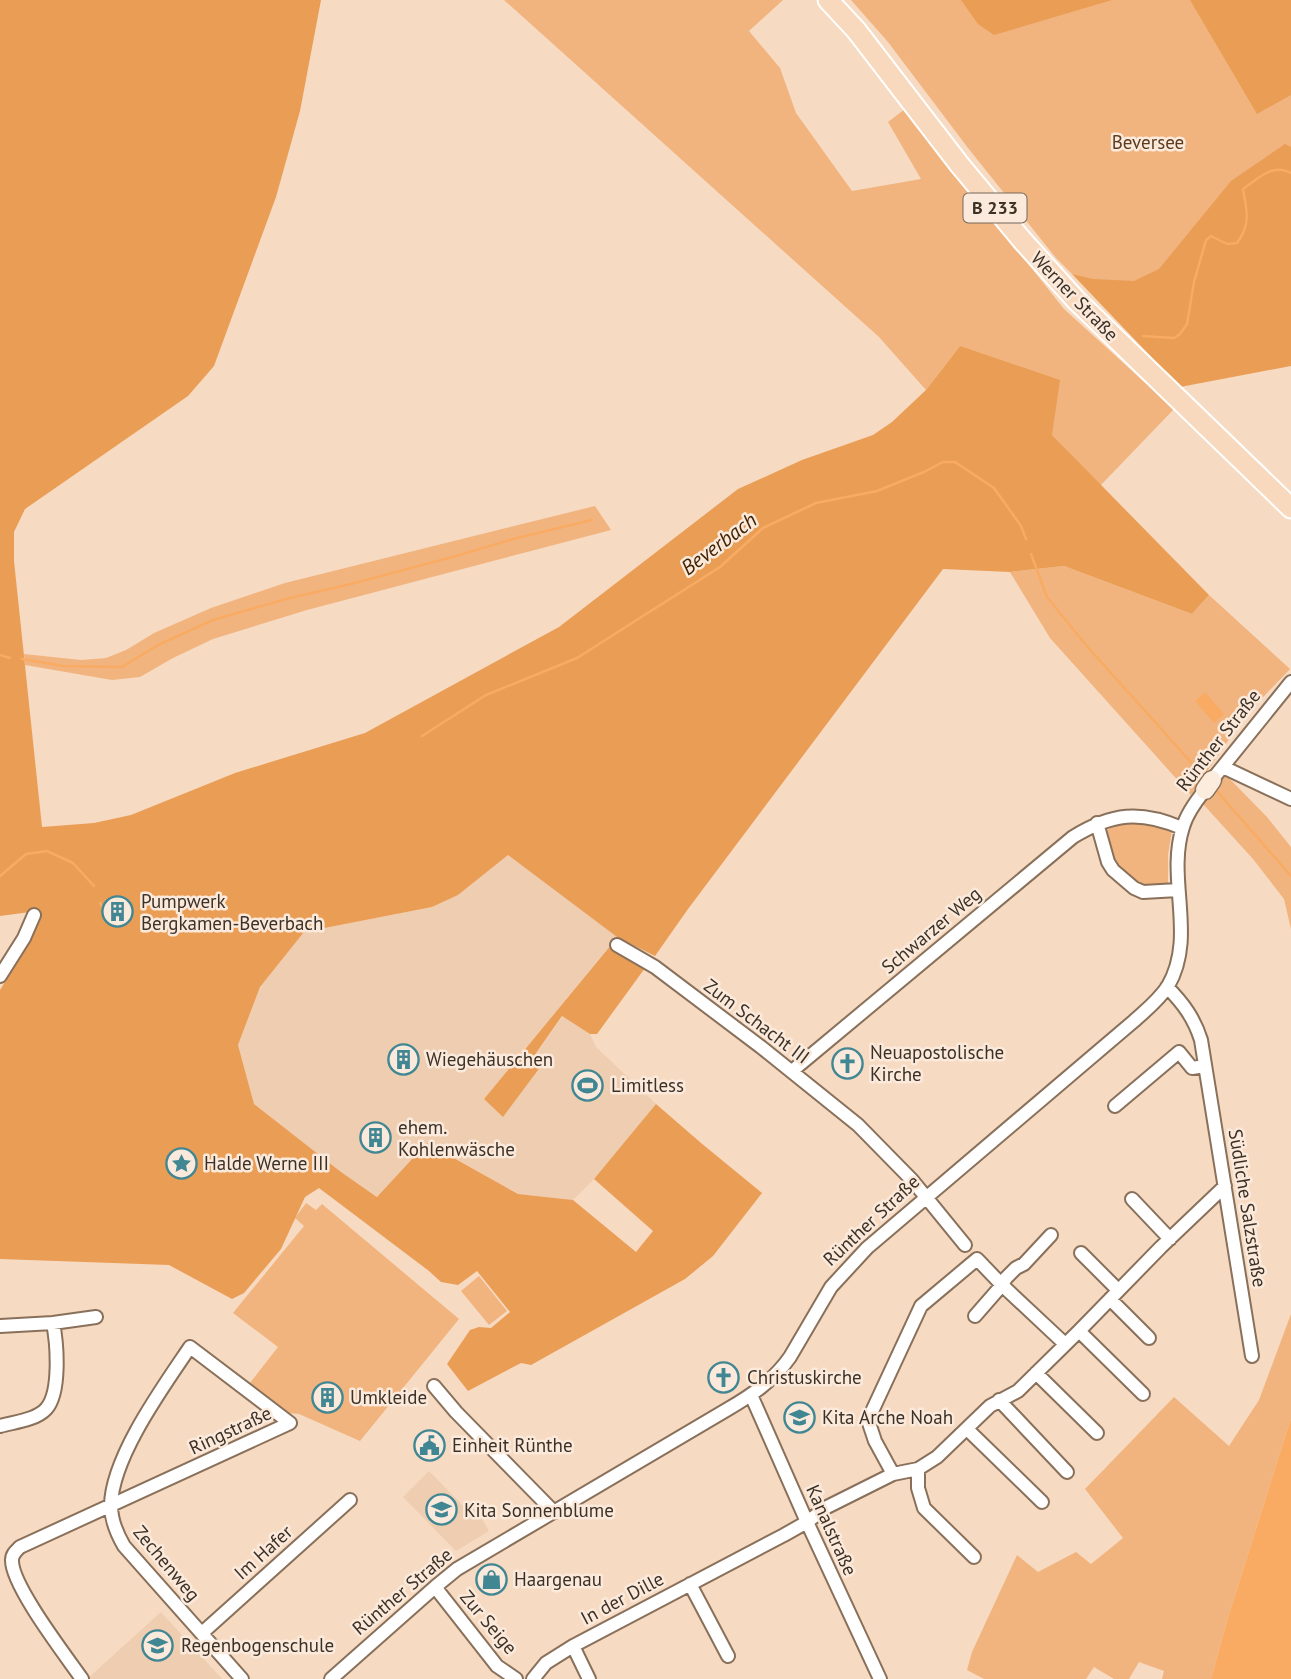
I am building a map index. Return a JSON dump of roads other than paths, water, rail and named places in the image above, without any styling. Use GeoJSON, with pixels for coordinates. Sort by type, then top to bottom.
{"type":"FeatureCollection","features":[{"type":"Feature","properties":{"kind":"main road","name":"Werner Straße"},"geometry":{"type":"LineString","coordinates":[[828,0],[856,30],[959,164],[1076,300],[1291,508]]}},
{"type":"Feature","properties":{"kind":"street","name":"Rünther Straße"},"geometry":{"type":"LineString","coordinates":[[331,1679],[457,1569],[751,1395],[783,1367],[831,1287],[846,1268],[925,1197],[1161,996],[1178,960],[1181,938],[1178,845],[1182,828],[1213,779],[1291,682]]}},
{"type":"Feature","properties":{"kind":"street"},"geometry":{"type":"LineString","coordinates":[[1213,779],[1291,799]]}},
{"type":"Feature","properties":{"kind":"street","name":"Schwarzer Weg"},"geometry":{"type":"LineString","coordinates":[[792,1071],[1073,837],[1097,823],[1127,816],[1158,819],[1182,828]]}},
{"type":"Feature","properties":{"kind":"street"},"geometry":{"type":"LineString","coordinates":[[1097,823],[1108,862],[1113,870],[1134,888],[1143,892],[1178,890]]}},
{"type":"Feature","properties":{"kind":"street"},"geometry":{"type":"LineString","coordinates":[[0,976],[24,938],[34,915]]}},
{"type":"Feature","properties":{"kind":"street","name":"Zum Schacht III"},"geometry":{"type":"LineString","coordinates":[[617,944],[655,967],[858,1125],[912,1180],[965,1245]]}},
{"type":"Feature","properties":{"kind":"street","name":"Südliche Salzstraße"},"geometry":{"type":"LineString","coordinates":[[1167,988],[1192,1017],[1201,1040],[1252,1356]]}},
{"type":"Feature","properties":{"kind":"street"},"geometry":{"type":"LineString","coordinates":[[1115,1106],[1179,1052],[1192,1068],[1205,1066]]}},
{"type":"Feature","properties":{"kind":"street"},"geometry":{"type":"LineString","coordinates":[[974,1557],[924,1508],[918,1488],[918,1469],[937,1457],[990,1406],[1018,1391],[1225,1186]]}},
{"type":"Feature","properties":{"kind":"street"},"geometry":{"type":"LineString","coordinates":[[1132,1199],[1170,1239]]}},
{"type":"Feature","properties":{"kind":"street"},"geometry":{"type":"LineString","coordinates":[[975,1316],[1006,1278],[1024,1264],[1051,1235]]}},
{"type":"Feature","properties":{"kind":"street"},"geometry":{"type":"LineString","coordinates":[[1081,1253],[1149,1338]]}},
{"type":"Feature","properties":{"kind":"street"},"geometry":{"type":"LineString","coordinates":[[893,1474],[875,1441],[868,1420],[921,1306],[977,1259],[1065,1344]]}},
{"type":"Feature","properties":{"kind":"street"},"geometry":{"type":"LineString","coordinates":[[0,1326],[96,1317]]}},
{"type":"Feature","properties":{"kind":"street"},"geometry":{"type":"LineString","coordinates":[[0,1426],[38,1415],[50,1404],[57,1366],[53,1323]]}},
{"type":"Feature","properties":{"kind":"street"},"geometry":{"type":"LineString","coordinates":[[1079,1331],[1143,1394]]}},
{"type":"Feature","properties":{"kind":"street","name":"Ringstraße"},"geometry":{"type":"LineString","coordinates":[[111,1507],[290,1423],[190,1347]]}},
{"type":"Feature","properties":{"kind":"street","name":"Zechenweg"},"geometry":{"type":"LineString","coordinates":[[190,1347],[147,1412],[129,1446],[115,1477],[111,1507],[114,1523],[124,1546],[242,1679]]}},
{"type":"Feature","properties":{"kind":"street"},"geometry":{"type":"LineString","coordinates":[[1035,1373],[1097,1433]]}},
{"type":"Feature","properties":{"kind":"street"},"geometry":{"type":"LineString","coordinates":[[434,1387],[554,1512]]}},
{"type":"Feature","properties":{"kind":"street","name":"Kanalstraße"},"geometry":{"type":"LineString","coordinates":[[751,1395],[880,1679]]}},
{"type":"Feature","properties":{"kind":"street"},"geometry":{"type":"LineString","coordinates":[[999,1400],[1068,1472]]}},
{"type":"Feature","properties":{"kind":"street"},"geometry":{"type":"LineString","coordinates":[[967,1429],[1042,1502]]}},
{"type":"Feature","properties":{"kind":"street","name":"In der Dille"},"geometry":{"type":"LineString","coordinates":[[533,1679],[546,1663],[573,1646],[807,1522],[827,1507],[893,1474],[918,1469]]}},
{"type":"Feature","properties":{"kind":"street","name":"Im Hafer"},"geometry":{"type":"LineString","coordinates":[[202,1633],[350,1500]]}},
{"type":"Feature","properties":{"kind":"street"},"geometry":{"type":"LineString","coordinates":[[82,1679],[27,1600],[12,1560],[14,1552],[20,1547],[111,1507]]}},
{"type":"Feature","properties":{"kind":"street","name":"In der Dille"},"geometry":{"type":"LineString","coordinates":[[690,1584],[728,1656]]}},
{"type":"Feature","properties":{"kind":"street","name":"Zur Seige"},"geometry":{"type":"LineString","coordinates":[[435,1587],[497,1666],[516,1679]]}},
{"type":"Feature","properties":{"kind":"street","name":"In der Dille"},"geometry":{"type":"LineString","coordinates":[[573,1646],[589,1679]]}},
{"type":"Feature","properties":{"kind":"waterway","name":"Beverbach"},"geometry":{"type":"LineString","coordinates":[[1143,336],[1174,338],[1180,334],[1187,324],[1194,282],[1206,240],[1211,236],[1227,244],[1237,243],[1246,223],[1243,189],[1272,171],[1284,170],[1291,173]]}},
{"type":"Feature","properties":{"kind":"waterway","name":"Beverbach"},"geometry":{"type":"LineString","coordinates":[[422,736],[486,695],[577,658],[720,567],[763,528],[816,503],[877,491],[943,462],[955,462],[994,488],[1021,526],[1026,539]]}},
{"type":"Feature","properties":{"kind":"waterway"},"geometry":{"type":"LineString","coordinates":[[22,659],[63,666],[122,667],[158,645],[213,620],[592,520]]}},
{"type":"Feature","properties":{"kind":"waterway","name":"Beverbach"},"geometry":{"type":"LineString","coordinates":[[1031,554],[1047,597],[1085,644],[1206,779]]}},
{"type":"Feature","properties":{"kind":"waterway"},"geometry":{"type":"LineString","coordinates":[[0,655],[10,658]]}},
{"type":"Feature","properties":{"kind":"waterway","name":"Beverbach"},"geometry":{"type":"LineString","coordinates":[[1215,789],[1291,876]]}},
{"type":"Feature","properties":{"kind":"waterway","name":"Beverbach"},"geometry":{"type":"LineString","coordinates":[[0,876],[26,854],[47,851],[73,863],[94,886]]}},
{"type":"Feature","properties":{"kind":"waterway","name":"Beverbach"},"geometry":{"type":"LineString","coordinates":[[100,903],[108,916]]}},
{"type":"Feature","properties":{"kind":"place","name":"Pumpwerk Bergkamen-Beverbach"},"geometry":{"type":"Point","coordinates":[118,912]}},
{"type":"Feature","properties":{"kind":"place","name":"Wiegehäuschen"},"geometry":{"type":"Point","coordinates":[403,1059]}},
{"type":"Feature","properties":{"kind":"place","name":"Neuapostolische Kirche"},"geometry":{"type":"Point","coordinates":[847,1063]}},
{"type":"Feature","properties":{"kind":"place","name":"Limitless"},"geometry":{"type":"Point","coordinates":[588,1085]}},
{"type":"Feature","properties":{"kind":"place","name":"ehem. Kohlenwäsche"},"geometry":{"type":"Point","coordinates":[375,1138]}},
{"type":"Feature","properties":{"kind":"place","name":"Halde Werne III"},"geometry":{"type":"Point","coordinates":[181,1163]}},
{"type":"Feature","properties":{"kind":"place","name":"Christuskirche"},"geometry":{"type":"Point","coordinates":[724,1377]}},
{"type":"Feature","properties":{"kind":"place","name":"Umkleide"},"geometry":{"type":"Point","coordinates":[327,1397]}},
{"type":"Feature","properties":{"kind":"place","name":"Kita Arche Noah"},"geometry":{"type":"Point","coordinates":[799,1417]}},
{"type":"Feature","properties":{"kind":"place","name":"Einheit Rünthe"},"geometry":{"type":"Point","coordinates":[429,1445]}},
{"type":"Feature","properties":{"kind":"place","name":"Kita Sonnenblume"},"geometry":{"type":"Point","coordinates":[441,1510]}},
{"type":"Feature","properties":{"kind":"place","name":"Haargenau"},"geometry":{"type":"Point","coordinates":[491,1579]}},
{"type":"Feature","properties":{"kind":"place","name":"Regenbogenschule"},"geometry":{"type":"Point","coordinates":[158,1645]}},
{"type":"Feature","properties":{"kind":"park label","name":"Beversee"},"geometry":{"type":"Point","coordinates":[1148,142]}}]}
